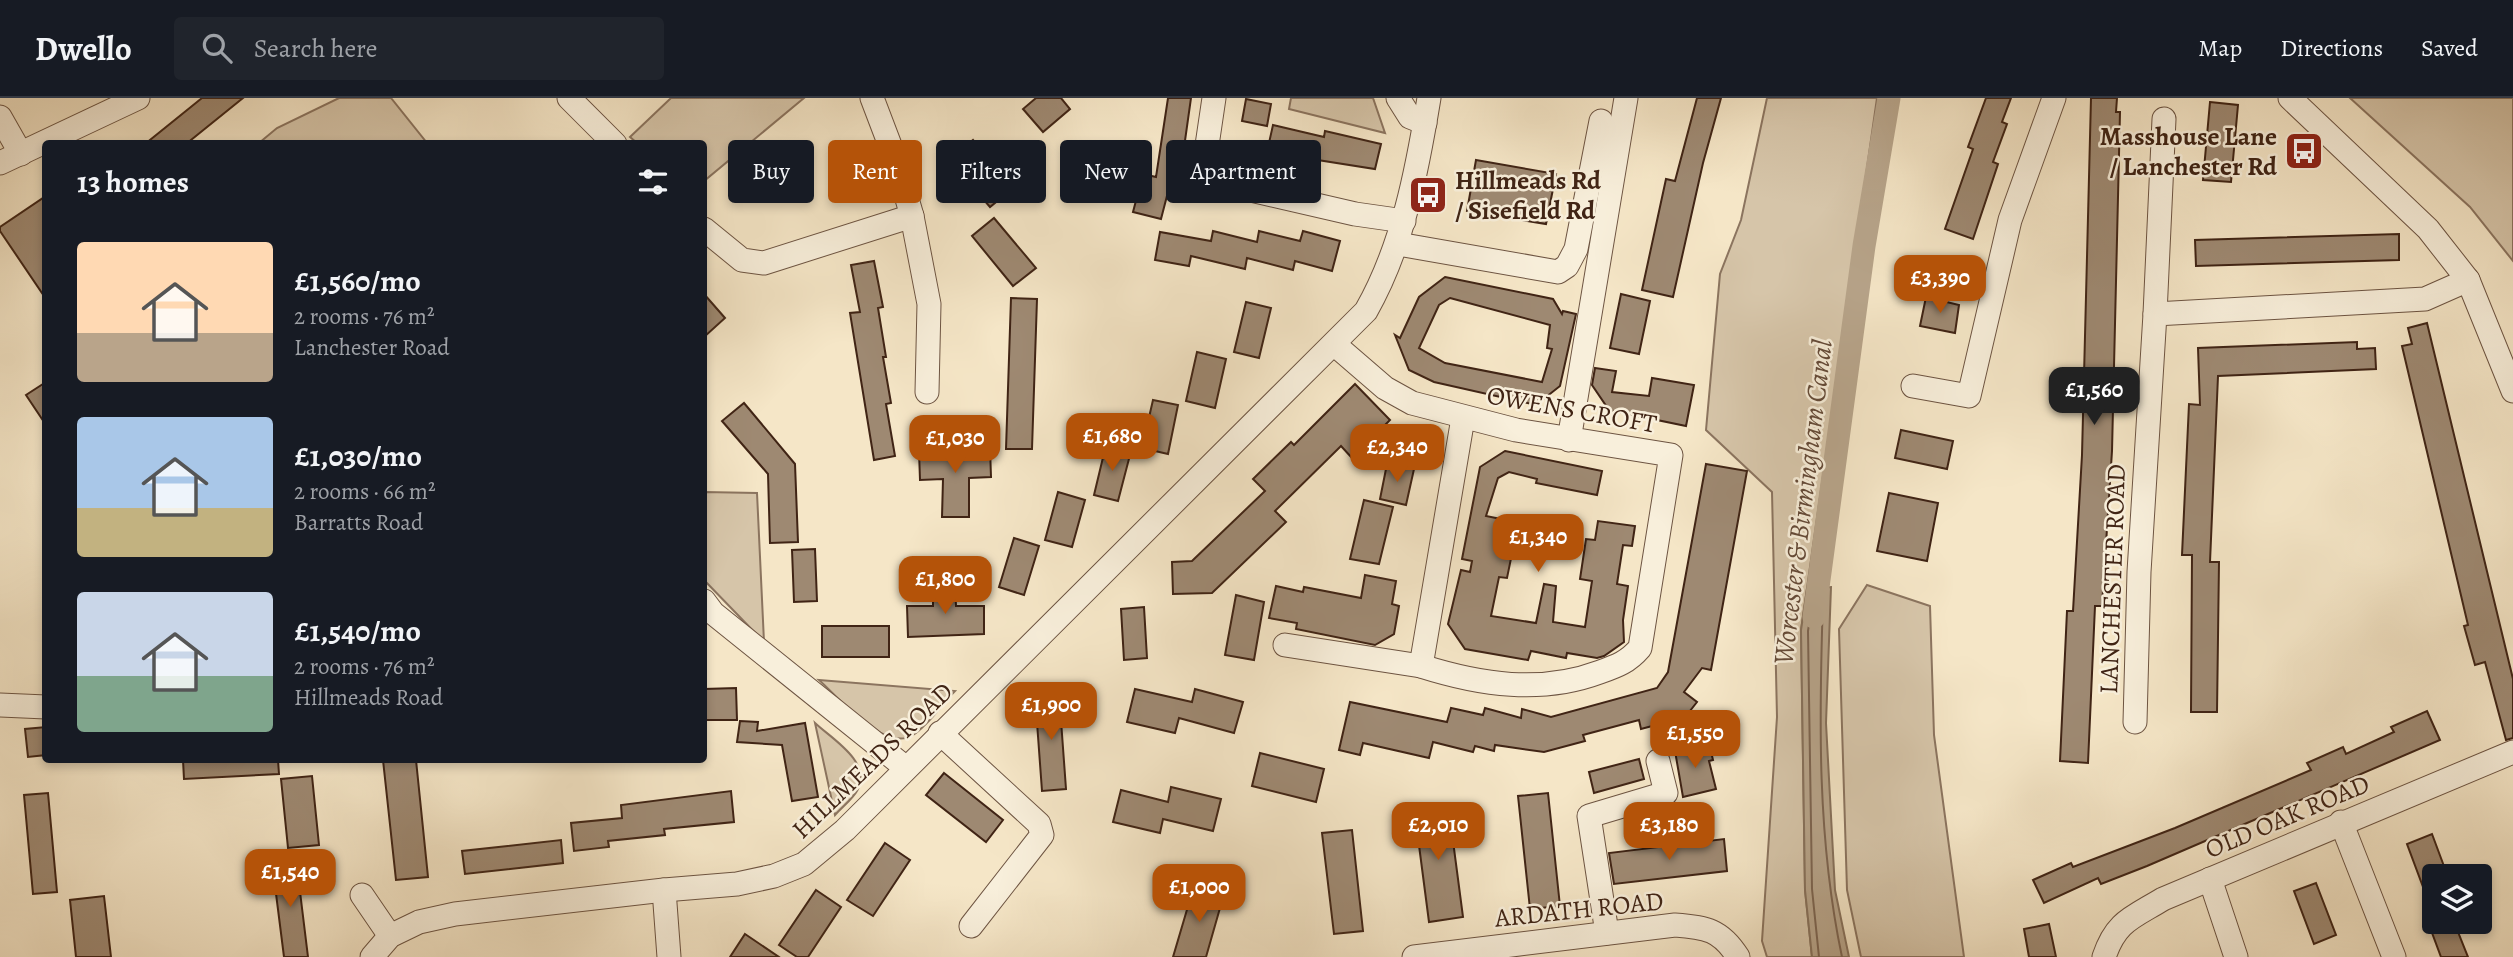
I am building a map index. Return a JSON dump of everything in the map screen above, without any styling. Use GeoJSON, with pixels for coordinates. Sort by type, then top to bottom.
{"type":"FeatureCollection","features":[{"type":"Feature","properties":{"kind":"street"},"geometry":{"type":"LineString","coordinates":[[78,137],[138,98]]}},
{"type":"Feature","properties":{"kind":"street"},"geometry":{"type":"LineString","coordinates":[[569,98],[611,140]]}},
{"type":"Feature","properties":{"kind":"street"},"geometry":{"type":"LineString","coordinates":[[872,98],[896,161],[912,216],[929,304],[927,392]]}},
{"type":"Feature","properties":{"kind":"street"},"geometry":{"type":"LineString","coordinates":[[1214,98],[1206,152],[1208,166],[1226,184],[1355,214],[1404,221]]}},
{"type":"Feature","properties":{"kind":"street"},"geometry":{"type":"LineString","coordinates":[[1398,98],[1410,117],[1425,123]]}},
{"type":"Feature","properties":{"kind":"street","name":"HILLMEADS ROAD"},"geometry":{"type":"LineString","coordinates":[[372,957],[390,936],[419,922],[456,914],[737,884],[775,876],[804,864],[845,830],[1366,311],[1385,278],[1398,244],[1429,98]]}},
{"type":"Feature","properties":{"kind":"street"},"geometry":{"type":"LineString","coordinates":[[1569,440],[1626,98]]}},
{"type":"Feature","properties":{"kind":"street"},"geometry":{"type":"LineString","coordinates":[[1913,386],[1969,396],[2010,220],[2054,98]]}},
{"type":"Feature","properties":{"kind":"street"},"geometry":{"type":"LineString","coordinates":[[2290,98],[2428,229],[2468,280],[2512,383]]}},
{"type":"Feature","properties":{"kind":"street"},"geometry":{"type":"LineString","coordinates":[[0,117],[10,159],[42,149]]}},
{"type":"Feature","properties":{"kind":"street","name":"LANCHESTER ROAD"},"geometry":{"type":"LineString","coordinates":[[2135,722],[2138,585],[2164,119]]}},
{"type":"Feature","properties":{"kind":"street"},"geometry":{"type":"LineString","coordinates":[[1398,244],[1558,272],[1567,266],[1576,249],[1601,121]]}},
{"type":"Feature","properties":{"kind":"street"},"geometry":{"type":"LineString","coordinates":[[707,231],[742,260],[764,263],[912,216]]}},
{"type":"Feature","properties":{"kind":"street"},"geometry":{"type":"LineString","coordinates":[[2155,314],[2425,299],[2468,280]]}},
{"type":"Feature","properties":{"kind":"street","name":"OWENS CROFT"},"geometry":{"type":"LineString","coordinates":[[1334,344],[1385,387],[1412,403],[1463,418],[1569,440],[1671,455],[1640,648],[1628,662],[1572,682],[1516,687],[1454,677],[1421,666]]}},
{"type":"Feature","properties":{"kind":"street"},"geometry":{"type":"LineString","coordinates":[[1285,645],[1421,666],[1463,418]]}},
{"type":"Feature","properties":{"kind":"street"},"geometry":{"type":"LineString","coordinates":[[707,613],[905,768]]}},
{"type":"Feature","properties":{"kind":"street"},"geometry":{"type":"LineString","coordinates":[[0,705],[42,707]]}},
{"type":"Feature","properties":{"kind":"street"},"geometry":{"type":"LineString","coordinates":[[940,733],[1039,824],[1042,835],[971,926]]}},
{"type":"Feature","properties":{"kind":"street","name":"OLD OAK ROAD"},"geometry":{"type":"LineString","coordinates":[[2104,957],[2112,934],[2128,920],[2163,899],[2513,752]]}},
{"type":"Feature","properties":{"kind":"street"},"geometry":{"type":"LineString","coordinates":[[1607,933],[1589,816],[1666,793],[1658,761]]}},
{"type":"Feature","properties":{"kind":"street"},"geometry":{"type":"LineString","coordinates":[[2341,822],[2394,957]]}},
{"type":"Feature","properties":{"kind":"street"},"geometry":{"type":"LineString","coordinates":[[2210,879],[2236,957]]}},
{"type":"Feature","properties":{"kind":"street"},"geometry":{"type":"LineString","coordinates":[[664,890],[669,957]]}},
{"type":"Feature","properties":{"kind":"street"},"geometry":{"type":"LineString","coordinates":[[362,895],[390,936]]}},
{"type":"Feature","properties":{"kind":"street","name":"ARDATH ROAD"},"geometry":{"type":"LineString","coordinates":[[1414,957],[1675,925],[1704,927],[1728,942],[1738,957]]}},
{"type":"Feature","properties":{"kind":"shaded area"},"geometry":{"type":"Polygon","coordinates":[[[339,98],[391,98],[425,140],[263,140],[277,128],[339,98]]]}},
{"type":"Feature","properties":{"kind":"shaded area"},"geometry":{"type":"Polygon","coordinates":[[[671,98],[804,98],[753,140],[728,140],[728,161],[707,179],[707,140],[634,140],[630,137],[671,98]]]}},
{"type":"Feature","properties":{"kind":"shaded area"},"geometry":{"type":"Polygon","coordinates":[[[1291,98],[1373,98],[1385,133],[1289,109],[1291,98]]]}},
{"type":"Feature","properties":{"kind":"shaded area"},"geometry":{"type":"Polygon","coordinates":[[[1767,98],[1877,98],[1801,630],[1805,890],[1812,957],[1767,957],[1762,941],[1777,717],[1772,492],[1706,430],[1720,274],[1741,220],[1767,98]]]}},
{"type":"Feature","properties":{"kind":"shaded area"},"geometry":{"type":"Polygon","coordinates":[[[2350,98],[2513,98],[2513,261],[2470,207],[2350,98]]]}},
{"type":"Feature","properties":{"kind":"shaded area"},"geometry":{"type":"Polygon","coordinates":[[[707,492],[757,493],[764,642],[707,583],[707,492]]]}},
{"type":"Feature","properties":{"kind":"shaded area"},"geometry":{"type":"Polygon","coordinates":[[[1867,585],[1930,606],[1934,735],[1964,957],[1861,957],[1847,890],[1839,629],[1867,585]]]}},
{"type":"Feature","properties":{"kind":"shaded area"},"geometry":{"type":"Polygon","coordinates":[[[819,680],[955,691],[919,731],[902,739],[889,737],[863,721],[819,680]]]}},
{"type":"Feature","properties":{"kind":"shaded area"},"geometry":{"type":"Polygon","coordinates":[[[815,723],[848,751],[859,769],[861,779],[858,789],[835,815],[815,723]]]}},
{"type":"Feature","properties":{"kind":"water"},"geometry":{"type":"Polygon","coordinates":[[[1831,587],[1826,723],[1835,890],[1849,957],[1812,957],[1805,890],[1801,630],[1807,589],[1831,587]]]}},
{"type":"Feature","properties":{"kind":"building"},"geometry":{"type":"Polygon","coordinates":[[[202,98],[243,98],[191,140],[150,140],[202,98]]]}},
{"type":"Feature","properties":{"kind":"building"},"geometry":{"type":"Polygon","coordinates":[[[1036,98],[1061,98],[1070,109],[1043,132],[1023,109],[1036,98]]]}},
{"type":"Feature","properties":{"kind":"building"},"geometry":{"type":"Polygon","coordinates":[[[1168,98],[1191,98],[1185,140],[1166,140],[1166,200],[1161,219],[1133,212],[1135,203],[1152,203],[1152,176],[1156,177],[1168,98]]]}},
{"type":"Feature","properties":{"kind":"building"},"geometry":{"type":"Polygon","coordinates":[[[1697,98],[1721,98],[1703,163],[1673,297],[1642,290],[1666,179],[1675,181],[1697,98]]]}},
{"type":"Feature","properties":{"kind":"building"},"geometry":{"type":"Polygon","coordinates":[[[1986,98],[2011,98],[2002,122],[2007,124],[1993,162],[1998,164],[1973,239],[1945,229],[1973,149],[1968,147],[1986,98]]]}},
{"type":"Feature","properties":{"kind":"building"},"geometry":{"type":"Polygon","coordinates":[[[2091,98],[2117,98],[2116,112],[2120,112],[2112,451],[2102,606],[2095,606],[2088,763],[2060,761],[2067,611],[2073,611],[2082,455],[2091,98]]]}},
{"type":"Feature","properties":{"kind":"building"},"geometry":{"type":"Polygon","coordinates":[[[1246,99],[1271,104],[1267,126],[1242,121],[1246,99]]]}},
{"type":"Feature","properties":{"kind":"building"},"geometry":{"type":"Polygon","coordinates":[[[2210,102],[2238,105],[2231,182],[2203,180],[2210,102]]]}},
{"type":"Feature","properties":{"kind":"building"},"geometry":{"type":"Polygon","coordinates":[[[1273,125],[1324,137],[1325,131],[1381,144],[1375,169],[1321,160],[1321,140],[1270,140],[1273,125]]]}},
{"type":"Feature","properties":{"kind":"building"},"geometry":{"type":"Polygon","coordinates":[[[1476,160],[1556,174],[1546,224],[1467,211],[1476,160]]]}},
{"type":"Feature","properties":{"kind":"building"},"geometry":{"type":"Polygon","coordinates":[[[42,199],[42,293],[0,231],[0,227],[42,199]]]}},
{"type":"Feature","properties":{"kind":"building"},"geometry":{"type":"Polygon","coordinates":[[[994,218],[1036,268],[1013,286],[972,236],[994,218]]]}},
{"type":"Feature","properties":{"kind":"building"},"geometry":{"type":"Polygon","coordinates":[[[1213,231],[1257,242],[1259,231],[1300,241],[1303,231],[1340,241],[1332,271],[1295,261],[1293,270],[1247,258],[1245,269],[1191,256],[1189,266],[1155,260],[1160,232],[1211,241],[1213,231]]]}},
{"type":"Feature","properties":{"kind":"building"},"geometry":{"type":"Polygon","coordinates":[[[2399,234],[2399,260],[2196,266],[2195,240],[2399,234]]]}},
{"type":"Feature","properties":{"kind":"building"},"geometry":{"type":"Polygon","coordinates":[[[874,261],[883,307],[878,308],[891,403],[886,404],[895,456],[874,460],[850,313],[860,312],[851,265],[874,261]]]}},
{"type":"Feature","properties":{"kind":"building"},"geometry":{"type":"Polygon","coordinates":[[[1445,277],[1553,299],[1562,314],[1563,311],[1576,314],[1560,386],[1536,405],[1434,382],[1409,370],[1395,335],[1400,338],[1419,297],[1445,277]],[[1450,298],[1439,305],[1419,348],[1445,363],[1542,382],[1552,349],[1547,348],[1550,325],[1450,298]]]}},
{"type":"Feature","properties":{"kind":"building"},"geometry":{"type":"Polygon","coordinates":[[[1621,294],[1650,301],[1639,354],[1610,348],[1621,294]]]}},
{"type":"Feature","properties":{"kind":"building"},"geometry":{"type":"Polygon","coordinates":[[[707,297],[725,318],[707,334],[707,297]]]}},
{"type":"Feature","properties":{"kind":"building"},"geometry":{"type":"Polygon","coordinates":[[[1926,297],[1959,305],[1955,333],[1920,326],[1926,297]]]}},
{"type":"Feature","properties":{"kind":"building"},"geometry":{"type":"Polygon","coordinates":[[[1011,298],[1037,299],[1032,449],[1006,449],[1011,298]]]}},
{"type":"Feature","properties":{"kind":"building"},"geometry":{"type":"Polygon","coordinates":[[[1246,302],[1271,308],[1259,358],[1234,352],[1246,302]]]}},
{"type":"Feature","properties":{"kind":"building"},"geometry":{"type":"Polygon","coordinates":[[[2427,323],[2513,679],[2513,738],[2506,740],[2485,662],[2475,665],[2464,626],[2468,625],[2402,346],[2412,344],[2408,328],[2427,323]]]}},
{"type":"Feature","properties":{"kind":"building"},"geometry":{"type":"Polygon","coordinates":[[[2357,342],[2357,349],[2375,348],[2376,369],[2218,376],[2210,562],[2219,562],[2217,712],[2191,712],[2192,555],[2182,555],[2189,404],[2200,405],[2198,348],[2357,342]]]}},
{"type":"Feature","properties":{"kind":"building"},"geometry":{"type":"Polygon","coordinates":[[[1197,352],[1226,359],[1215,408],[1186,401],[1197,352]]]}},
{"type":"Feature","properties":{"kind":"building"},"geometry":{"type":"Polygon","coordinates":[[[1595,368],[1616,371],[1612,392],[1649,396],[1652,378],[1694,385],[1686,426],[1609,410],[1592,385],[1595,368]]]}},
{"type":"Feature","properties":{"kind":"building"},"geometry":{"type":"Polygon","coordinates":[[[1355,384],[1390,420],[1352,458],[1341,446],[1275,511],[1286,522],[1212,593],[1173,594],[1172,562],[1192,561],[1265,491],[1253,479],[1291,442],[1294,445],[1355,384]]]}},
{"type":"Feature","properties":{"kind":"building"},"geometry":{"type":"Polygon","coordinates":[[[42,385],[42,419],[26,395],[42,385]]]}},
{"type":"Feature","properties":{"kind":"building"},"geometry":{"type":"Polygon","coordinates":[[[1153,400],[1178,405],[1168,454],[1142,448],[1153,400]]]}},
{"type":"Feature","properties":{"kind":"building"},"geometry":{"type":"Polygon","coordinates":[[[744,403],[795,464],[798,542],[770,543],[768,474],[722,421],[744,403]]]}},
{"type":"Feature","properties":{"kind":"building"},"geometry":{"type":"Polygon","coordinates":[[[1901,430],[1953,441],[1947,469],[1895,458],[1901,430]]]}},
{"type":"Feature","properties":{"kind":"building"},"geometry":{"type":"Polygon","coordinates":[[[1106,445],[1131,451],[1118,501],[1094,495],[1106,445]]]}},
{"type":"Feature","properties":{"kind":"building"},"geometry":{"type":"Polygon","coordinates":[[[990,448],[991,477],[969,478],[969,517],[942,517],[943,479],[920,480],[919,451],[990,448]]]}},
{"type":"Feature","properties":{"kind":"building"},"geometry":{"type":"Polygon","coordinates":[[[1505,451],[1602,471],[1597,495],[1536,483],[1537,479],[1509,472],[1498,478],[1486,516],[1506,520],[1503,537],[1515,539],[1507,578],[1499,577],[1491,616],[1536,623],[1544,584],[1556,586],[1553,622],[1585,627],[1592,581],[1580,579],[1586,539],[1595,540],[1598,521],[1635,526],[1632,546],[1623,545],[1617,584],[1628,586],[1623,620],[1624,642],[1604,656],[1597,658],[1567,653],[1566,658],[1531,651],[1528,660],[1465,649],[1448,624],[1461,570],[1470,572],[1472,561],[1462,559],[1480,467],[1505,451]]]}},
{"type":"Feature","properties":{"kind":"building"},"geometry":{"type":"Polygon","coordinates":[[[1387,464],[1414,469],[1406,505],[1380,499],[1387,464]]]}},
{"type":"Feature","properties":{"kind":"building"},"geometry":{"type":"Polygon","coordinates":[[[1706,464],[1747,471],[1711,670],[1702,668],[1684,692],[1697,702],[1671,735],[1667,722],[1641,729],[1639,720],[1583,735],[1585,741],[1544,752],[1495,745],[1494,751],[1475,746],[1473,752],[1433,742],[1429,758],[1363,743],[1360,755],[1339,750],[1350,702],[1447,722],[1451,708],[1483,715],[1485,708],[1521,718],[1522,709],[1551,717],[1657,688],[1668,672],[1706,464]]]}},
{"type":"Feature","properties":{"kind":"building"},"geometry":{"type":"Polygon","coordinates":[[[1058,492],[1085,500],[1072,547],[1045,540],[1058,492]]]}},
{"type":"Feature","properties":{"kind":"building"},"geometry":{"type":"Polygon","coordinates":[[[1889,493],[1938,503],[1927,561],[1877,551],[1889,493]]]}},
{"type":"Feature","properties":{"kind":"building"},"geometry":{"type":"Polygon","coordinates":[[[1364,500],[1393,507],[1379,564],[1350,559],[1364,500]]]}},
{"type":"Feature","properties":{"kind":"building"},"geometry":{"type":"Polygon","coordinates":[[[1014,538],[1039,546],[1024,595],[999,587],[1014,538]]]}},
{"type":"Feature","properties":{"kind":"building"},"geometry":{"type":"Polygon","coordinates":[[[815,549],[817,601],[794,602],[792,550],[815,549]]]}},
{"type":"Feature","properties":{"kind":"building"},"geometry":{"type":"Polygon","coordinates":[[[1365,575],[1396,581],[1392,604],[1399,606],[1394,634],[1375,645],[1296,629],[1297,623],[1269,618],[1276,586],[1303,592],[1304,587],[1361,598],[1365,575]]]}},
{"type":"Feature","properties":{"kind":"building"},"geometry":{"type":"Polygon","coordinates":[[[933,582],[955,582],[956,606],[984,606],[984,634],[908,637],[907,606],[933,606],[933,582]]]}},
{"type":"Feature","properties":{"kind":"building"},"geometry":{"type":"Polygon","coordinates":[[[1236,595],[1264,602],[1254,660],[1225,655],[1236,595]]]}},
{"type":"Feature","properties":{"kind":"building"},"geometry":{"type":"Polygon","coordinates":[[[1144,607],[1147,658],[1124,660],[1121,609],[1144,607]]]}},
{"type":"Feature","properties":{"kind":"building"},"geometry":{"type":"Polygon","coordinates":[[[822,626],[889,626],[889,657],[822,657],[822,626]]]}},
{"type":"Feature","properties":{"kind":"building"},"geometry":{"type":"Polygon","coordinates":[[[736,688],[737,720],[707,720],[707,689],[736,688]]]}},
{"type":"Feature","properties":{"kind":"building"},"geometry":{"type":"Polygon","coordinates":[[[1135,689],[1192,702],[1195,689],[1243,702],[1234,733],[1179,718],[1175,733],[1127,722],[1135,689]]]}},
{"type":"Feature","properties":{"kind":"building"},"geometry":{"type":"Polygon","coordinates":[[[1059,693],[1066,789],[1042,791],[1035,695],[1059,693]]]}},
{"type":"Feature","properties":{"kind":"building"},"geometry":{"type":"Polygon","coordinates":[[[2427,711],[2440,740],[2147,866],[2101,884],[2098,878],[2044,903],[2033,880],[2071,863],[2073,867],[2175,828],[2311,770],[2307,763],[2343,747],[2346,754],[2394,732],[2391,727],[2427,711]]]}},
{"type":"Feature","properties":{"kind":"building"},"geometry":{"type":"Polygon","coordinates":[[[740,721],[758,722],[757,731],[805,723],[818,797],[792,801],[782,745],[737,742],[740,721]]]}},
{"type":"Feature","properties":{"kind":"building"},"geometry":{"type":"Polygon","coordinates":[[[42,727],[42,755],[28,757],[25,729],[42,727]]]}},
{"type":"Feature","properties":{"kind":"building"},"geometry":{"type":"Polygon","coordinates":[[[1709,743],[1713,760],[1709,761],[1716,789],[1683,797],[1675,751],[1709,743]]]}},
{"type":"Feature","properties":{"kind":"building"},"geometry":{"type":"Polygon","coordinates":[[[1260,753],[1324,769],[1316,802],[1252,786],[1260,753]]]}},
{"type":"Feature","properties":{"kind":"building"},"geometry":{"type":"Polygon","coordinates":[[[1639,759],[1644,779],[1594,793],[1589,772],[1639,759]]]}},
{"type":"Feature","properties":{"kind":"building"},"geometry":{"type":"Polygon","coordinates":[[[183,763],[278,763],[279,774],[184,779],[183,763]]]}},
{"type":"Feature","properties":{"kind":"building"},"geometry":{"type":"Polygon","coordinates":[[[383,763],[416,763],[428,877],[396,880],[383,763]]]}},
{"type":"Feature","properties":{"kind":"building"},"geometry":{"type":"Polygon","coordinates":[[[944,773],[1003,820],[986,842],[926,795],[944,773]]]}},
{"type":"Feature","properties":{"kind":"building"},"geometry":{"type":"Polygon","coordinates":[[[312,776],[319,845],[288,848],[281,779],[312,776]]]}},
{"type":"Feature","properties":{"kind":"building"},"geometry":{"type":"Polygon","coordinates":[[[1171,787],[1221,799],[1213,831],[1163,819],[1160,833],[1113,822],[1121,790],[1168,802],[1171,787]]]}},
{"type":"Feature","properties":{"kind":"building"},"geometry":{"type":"Polygon","coordinates":[[[731,791],[734,822],[664,829],[665,835],[608,841],[609,847],[574,851],[571,823],[622,818],[621,805],[731,791]]]}},
{"type":"Feature","properties":{"kind":"building"},"geometry":{"type":"Polygon","coordinates":[[[48,793],[57,892],[33,894],[24,795],[48,793]]]}},
{"type":"Feature","properties":{"kind":"building"},"geometry":{"type":"Polygon","coordinates":[[[1548,793],[1560,906],[1530,909],[1518,796],[1548,793]]]}},
{"type":"Feature","properties":{"kind":"building"},"geometry":{"type":"Polygon","coordinates":[[[1448,803],[1463,917],[1429,922],[1414,807],[1448,803]]]}},
{"type":"Feature","properties":{"kind":"building"},"geometry":{"type":"Polygon","coordinates":[[[1352,830],[1363,931],[1334,934],[1322,833],[1352,830]]]}},
{"type":"Feature","properties":{"kind":"building"},"geometry":{"type":"Polygon","coordinates":[[[2432,834],[2443,864],[2422,864],[2422,884],[2407,844],[2432,834]]]}},
{"type":"Feature","properties":{"kind":"building"},"geometry":{"type":"Polygon","coordinates":[[[1724,839],[1727,871],[1614,884],[1609,853],[1724,839]]]}},
{"type":"Feature","properties":{"kind":"building"},"geometry":{"type":"Polygon","coordinates":[[[561,840],[563,863],[465,874],[462,851],[561,840]]]}},
{"type":"Feature","properties":{"kind":"building"},"geometry":{"type":"Polygon","coordinates":[[[885,843],[910,860],[873,916],[847,900],[885,843]]]}},
{"type":"Feature","properties":{"kind":"building"},"geometry":{"type":"Polygon","coordinates":[[[296,859],[308,957],[284,957],[272,862],[296,859]]]}},
{"type":"Feature","properties":{"kind":"building"},"geometry":{"type":"Polygon","coordinates":[[[2316,883],[2336,935],[2314,944],[2294,891],[2316,883]]]}},
{"type":"Feature","properties":{"kind":"building"},"geometry":{"type":"Polygon","coordinates":[[[1194,886],[1224,894],[1206,957],[1173,957],[1194,886]]]}},
{"type":"Feature","properties":{"kind":"building"},"geometry":{"type":"Polygon","coordinates":[[[816,890],[841,907],[808,957],[797,957],[779,945],[816,890]]]}},
{"type":"Feature","properties":{"kind":"building"},"geometry":{"type":"Polygon","coordinates":[[[104,896],[111,957],[76,957],[70,900],[104,896]]]}},
{"type":"Feature","properties":{"kind":"building"},"geometry":{"type":"Polygon","coordinates":[[[2049,924],[2056,957],[2029,957],[2024,929],[2049,924]]]}},
{"type":"Feature","properties":{"kind":"building"},"geometry":{"type":"Polygon","coordinates":[[[745,934],[779,957],[730,957],[745,934]]]}},
{"type":"Feature","properties":{"kind":"building"},"geometry":{"type":"Polygon","coordinates":[[[2432,934],[2459,934],[2468,957],[2441,957],[2432,934]]]}},
{"type":"Feature","properties":{"kind":"waterway","name":"Worcester & Birmingham Canal"},"geometry":{"type":"LineString","coordinates":[[1814,617],[1864,246],[1889,98]]}},
{"type":"Feature","properties":{"kind":"place","name":"Masshouse Lane / Lanchester Rd"},"geometry":{"type":"Point","coordinates":[2304,151]}},
{"type":"Feature","properties":{"kind":"place","name":"Hillmeads Rd / Sisefield Rd"},"geometry":{"type":"Point","coordinates":[1428,195]}}]}
